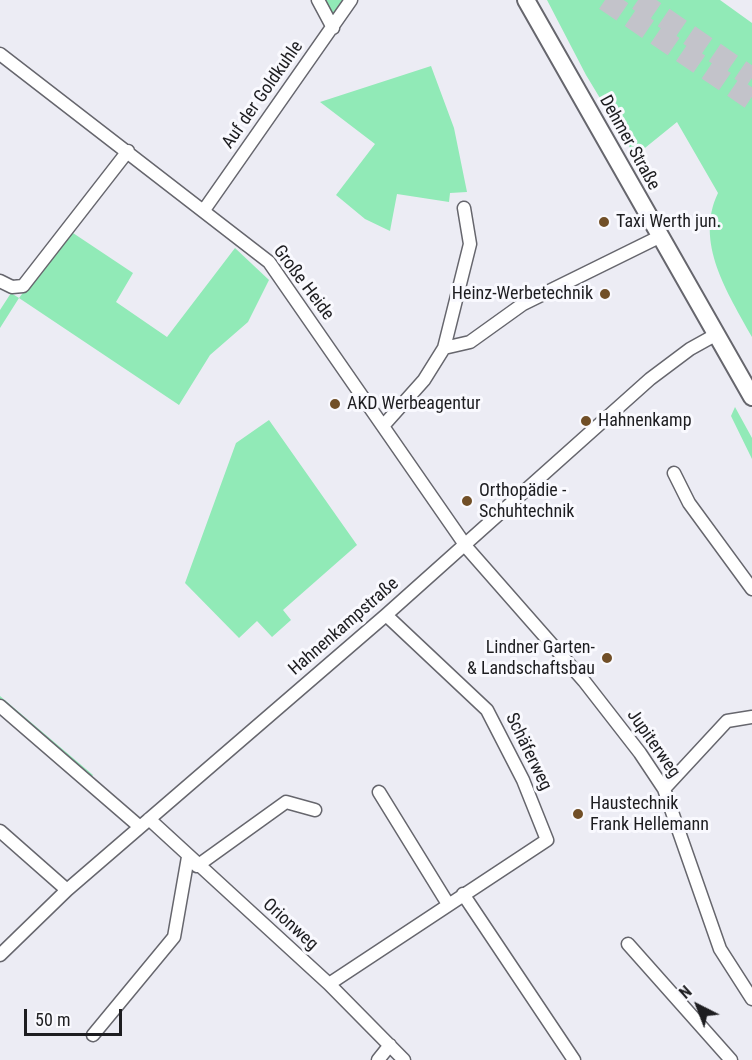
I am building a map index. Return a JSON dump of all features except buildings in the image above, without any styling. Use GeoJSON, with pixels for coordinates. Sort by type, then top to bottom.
{"type":"FeatureCollection","features":[{"type":"Feature","properties":{"kind":"street"},"geometry":{"type":"LineString","coordinates":[[318,0],[333,28]]}},
{"type":"Feature","properties":{"kind":"street","name":"Auf der Goldkuhle"},"geometry":{"type":"LineString","coordinates":[[204,210],[351,0]]}},
{"type":"Feature","properties":{"kind":"street","name":"Dehmer Straße"},"geometry":{"type":"LineString","coordinates":[[526,0],[752,397]]}},
{"type":"Feature","properties":{"kind":"street","name":"Große Heide"},"geometry":{"type":"LineString","coordinates":[[0,54],[269,262],[465,544]]}},
{"type":"Feature","properties":{"kind":"street"},"geometry":{"type":"LineString","coordinates":[[0,281],[12,287],[23,286],[128,151]]}},
{"type":"Feature","properties":{"kind":"street"},"geometry":{"type":"LineString","coordinates":[[383,426],[424,380],[444,348],[470,244],[464,208]]}},
{"type":"Feature","properties":{"kind":"street"},"geometry":{"type":"LineString","coordinates":[[444,348],[470,342],[524,304],[659,237]]}},
{"type":"Feature","properties":{"kind":"street","name":"Hahnenkampstraße"},"geometry":{"type":"LineString","coordinates":[[0,955],[68,890],[386,615],[650,380],[690,348],[717,334]]}},
{"type":"Feature","properties":{"kind":"street"},"geometry":{"type":"LineString","coordinates":[[675,473],[689,503],[752,589]]}},
{"type":"Feature","properties":{"kind":"street","name":"Jupiterweg"},"geometry":{"type":"LineString","coordinates":[[465,544],[584,681],[640,753],[664,789],[720,949],[752,999]]}},
{"type":"Feature","properties":{"kind":"street","name":"Schäferweg"},"geometry":{"type":"LineString","coordinates":[[386,615],[487,710],[523,780],[547,840],[463,894]]}},
{"type":"Feature","properties":{"kind":"street","name":"Orionweg"},"geometry":{"type":"LineString","coordinates":[[0,706],[188,857],[329,984],[404,1060]]}},
{"type":"Feature","properties":{"kind":"street"},"geometry":{"type":"LineString","coordinates":[[664,789],[727,721],[752,717]]}},
{"type":"Feature","properties":{"kind":"street"},"geometry":{"type":"LineString","coordinates":[[379,792],[448,904]]}},
{"type":"Feature","properties":{"kind":"street"},"geometry":{"type":"LineString","coordinates":[[197,866],[286,802],[315,810]]}},
{"type":"Feature","properties":{"kind":"street"},"geometry":{"type":"LineString","coordinates":[[0,831],[68,890]]}},
{"type":"Feature","properties":{"kind":"street"},"geometry":{"type":"LineString","coordinates":[[93,1035],[174,937],[188,857]]}},
{"type":"Feature","properties":{"kind":"street"},"geometry":{"type":"LineString","coordinates":[[329,984],[463,894],[574,1060]]}},
{"type":"Feature","properties":{"kind":"street"},"geometry":{"type":"LineString","coordinates":[[628,944],[731,1060]]}},
{"type":"Feature","properties":{"kind":"street"},"geometry":{"type":"LineString","coordinates":[[378,1060],[390,1045]]}},
{"type":"Feature","properties":{"kind":"green space"},"geometry":{"type":"Polygon","coordinates":[[[313,0],[345,0],[327,27],[313,0]]]}},
{"type":"Feature","properties":{"kind":"green space"},"geometry":{"type":"Polygon","coordinates":[[[547,0],[720,0],[752,23],[752,337],[724,285],[712,249],[710,230],[712,212],[718,193],[677,122],[635,156],[586,75],[547,0]]]}},
{"type":"Feature","properties":{"kind":"green space"},"geometry":{"type":"Polygon","coordinates":[[[431,66],[454,128],[467,192],[450,193],[449,202],[397,194],[390,231],[365,219],[336,195],[375,144],[320,102],[431,66]]]}},
{"type":"Feature","properties":{"kind":"green space"},"geometry":{"type":"Polygon","coordinates":[[[70,231],[133,273],[116,302],[167,337],[235,248],[269,280],[248,322],[210,355],[179,405],[19,298],[70,231]]]}},
{"type":"Feature","properties":{"kind":"green space"},"geometry":{"type":"Polygon","coordinates":[[[11,293],[19,298],[0,328],[0,310],[11,293]]]}},
{"type":"Feature","properties":{"kind":"green space"},"geometry":{"type":"Polygon","coordinates":[[[735,407],[752,438],[752,459],[731,416],[735,407]]]}},
{"type":"Feature","properties":{"kind":"green space"},"geometry":{"type":"Polygon","coordinates":[[[269,420],[357,545],[283,610],[291,620],[272,637],[257,621],[239,638],[185,583],[236,443],[269,420]]]}},
{"type":"Feature","properties":{"kind":"green space"},"geometry":{"type":"Polygon","coordinates":[[[0,696],[93,775],[84,787],[0,715],[0,696]]]}},
{"type":"Feature","properties":{"kind":"tunnel"},"geometry":{"type":"LineString","coordinates":[[605,0],[752,100]]}},
{"type":"Feature","properties":{"kind":"tunnel"},"geometry":{"type":"LineString","coordinates":[[638,0],[752,78]]}},
{"type":"Feature","properties":{"kind":"place","name":"Taxi Werth jun."},"geometry":{"type":"Point","coordinates":[604,222]}},
{"type":"Feature","properties":{"kind":"place","name":"Heinz-Werbetechnik"},"geometry":{"type":"Point","coordinates":[605,294]}},
{"type":"Feature","properties":{"kind":"place","name":"AKD Werbeagentur"},"geometry":{"type":"Point","coordinates":[335,404]}},
{"type":"Feature","properties":{"kind":"place","name":"Hahnenkamp"},"geometry":{"type":"Point","coordinates":[586,421]}},
{"type":"Feature","properties":{"kind":"place","name":"Orthopädie - Schuhtechnik"},"geometry":{"type":"Point","coordinates":[467,501]}},
{"type":"Feature","properties":{"kind":"place","name":"Lindner Garten- & Landschaftsbau"},"geometry":{"type":"Point","coordinates":[607,658]}},
{"type":"Feature","properties":{"kind":"place","name":"Haustechnik Frank Hellemann"},"geometry":{"type":"Point","coordinates":[578,814]}}]}
